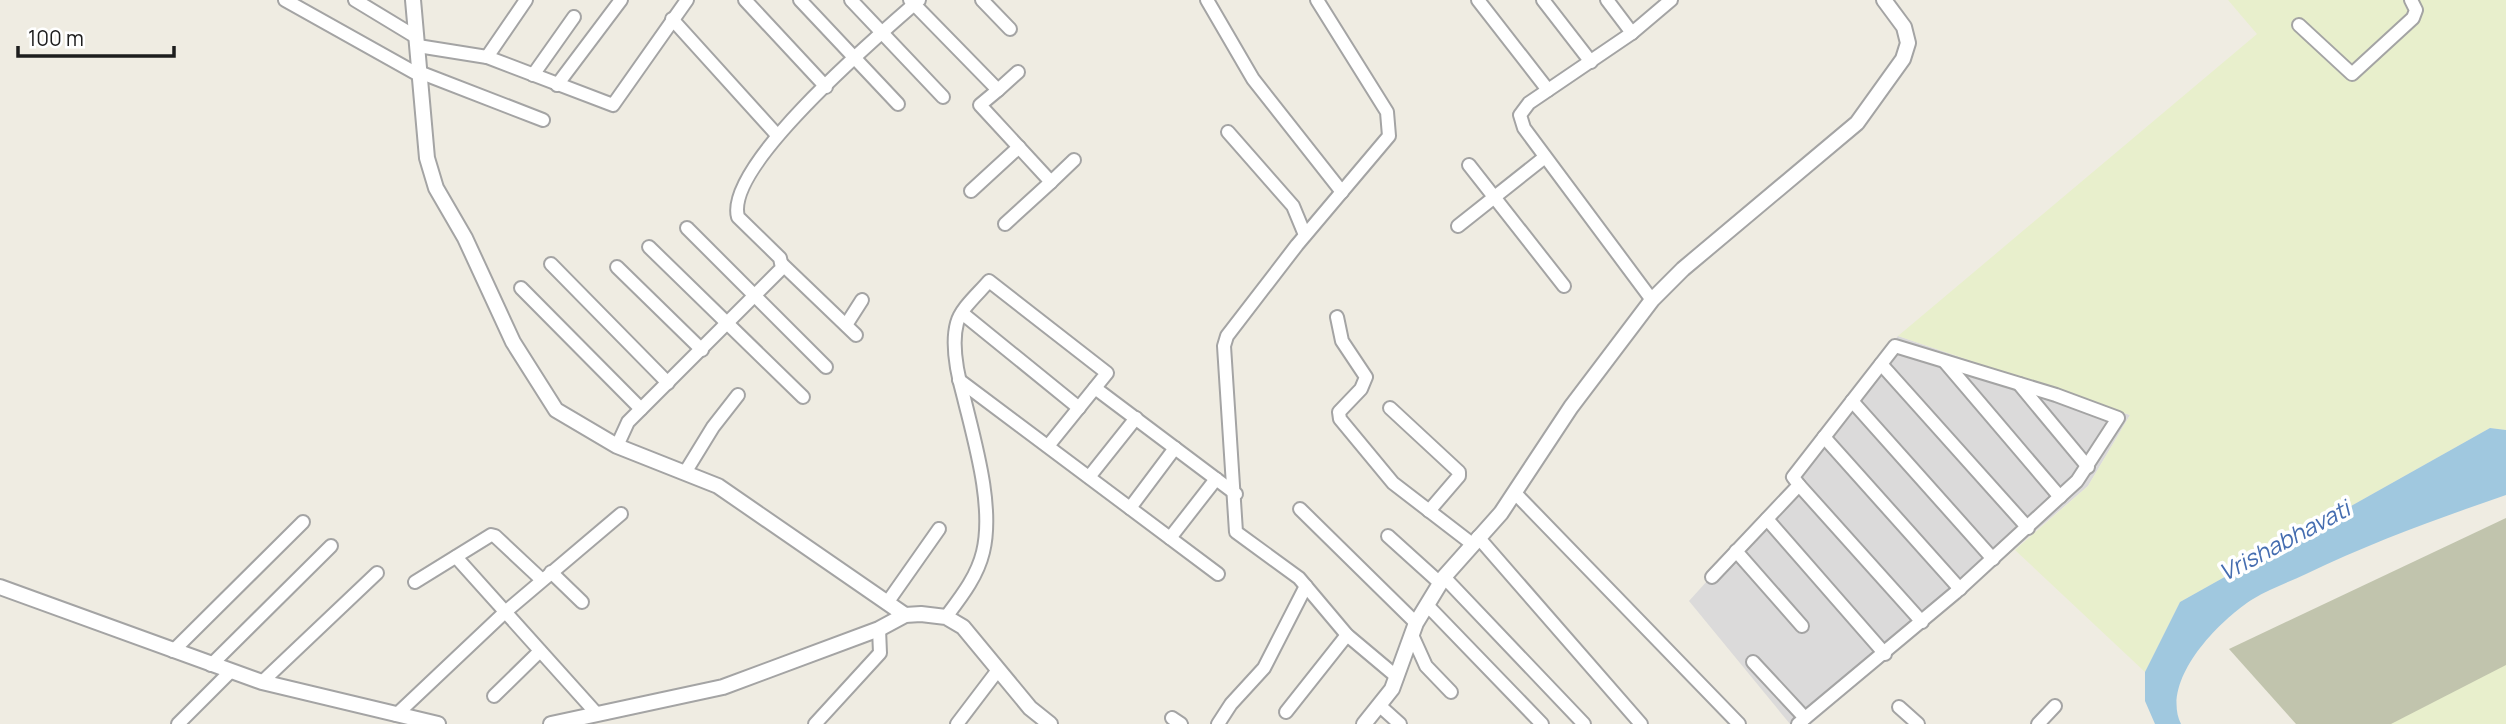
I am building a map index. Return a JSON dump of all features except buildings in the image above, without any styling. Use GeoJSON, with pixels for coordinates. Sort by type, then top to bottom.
{"type":"FeatureCollection","features":[{"type":"Feature","properties":{"kind":"street"},"geometry":{"type":"LineString","coordinates":[[285,0],[419,74],[543,120]]}},
{"type":"Feature","properties":{"kind":"street"},"geometry":{"type":"LineString","coordinates":[[355,0],[417,41],[487,57],[612,105],[687,0]]}},
{"type":"Feature","properties":{"kind":"street"},"geometry":{"type":"LineString","coordinates":[[414,0],[427,158],[436,188],[465,237],[513,342],[556,410],[617,446],[686,471],[744,501],[905,615],[946,617],[963,627],[1030,708],[1050,724]]}},
{"type":"Feature","properties":{"kind":"street"},"geometry":{"type":"LineString","coordinates":[[487,57],[526,0]]}},
{"type":"Feature","properties":{"kind":"street"},"geometry":{"type":"LineString","coordinates":[[557,85],[621,0]]}},
{"type":"Feature","properties":{"kind":"street"},"geometry":{"type":"LineString","coordinates":[[745,0],[826,87]]}},
{"type":"Feature","properties":{"kind":"street"},"geometry":{"type":"LineString","coordinates":[[800,0],[898,104]]}},
{"type":"Feature","properties":{"kind":"street"},"geometry":{"type":"LineString","coordinates":[[851,0],[943,97]]}},
{"type":"Feature","properties":{"kind":"street"},"geometry":{"type":"LineString","coordinates":[[982,0],[1010,29]]}},
{"type":"Feature","properties":{"kind":"street"},"geometry":{"type":"LineString","coordinates":[[1207,0],[1253,79],[1342,192]]}},
{"type":"Feature","properties":{"kind":"street"},"geometry":{"type":"LineString","coordinates":[[1317,0],[1389,120],[1386,141],[1305,235],[1232,326],[1224,346],[1237,535],[1260,547],[1306,586],[1347,635],[1398,677]]}},
{"type":"Feature","properties":{"kind":"street"},"geometry":{"type":"LineString","coordinates":[[1478,0],[1548,90]]}},
{"type":"Feature","properties":{"kind":"street"},"geometry":{"type":"LineString","coordinates":[[1543,0],[1591,62]]}},
{"type":"Feature","properties":{"kind":"street"},"geometry":{"type":"LineString","coordinates":[[1607,0],[1632,33]]}},
{"type":"Feature","properties":{"kind":"street"},"geometry":{"type":"LineString","coordinates":[[1652,300],[1545,158],[1524,128],[1520,115],[1523,108],[1632,33],[1671,0]]}},
{"type":"Feature","properties":{"kind":"street"},"geometry":{"type":"LineString","coordinates":[[1364,724],[1380,706],[1398,677],[1414,629],[1442,580],[1515,493],[1571,407],[1652,300],[1683,269],[1857,123],[1903,59],[1908,43],[1904,27],[1884,0]]}},
{"type":"Feature","properties":{"kind":"street"},"geometry":{"type":"LineString","coordinates":[[2300,25],[2352,74],[2413,18],[2416,10],[2411,0]]}},
{"type":"Feature","properties":{"kind":"street"},"geometry":{"type":"LineString","coordinates":[[856,335],[741,221],[736,207],[754,168],[777,135],[914,1],[998,90]]}},
{"type":"Feature","properties":{"kind":"street"},"geometry":{"type":"LineString","coordinates":[[533,75],[574,18]]}},
{"type":"Feature","properties":{"kind":"street"},"geometry":{"type":"LineString","coordinates":[[672,19],[777,135]]}},
{"type":"Feature","properties":{"kind":"street"},"geometry":{"type":"LineString","coordinates":[[1018,72],[980,105],[1051,182]]}},
{"type":"Feature","properties":{"kind":"street"},"geometry":{"type":"LineString","coordinates":[[1228,132],[1293,206],[1305,235]]}},
{"type":"Feature","properties":{"kind":"street"},"geometry":{"type":"LineString","coordinates":[[971,191],[1019,147]]}},
{"type":"Feature","properties":{"kind":"street"},"geometry":{"type":"LineString","coordinates":[[1458,226],[1545,158]]}},
{"type":"Feature","properties":{"kind":"street"},"geometry":{"type":"LineString","coordinates":[[1005,224],[1074,160]]}},
{"type":"Feature","properties":{"kind":"street"},"geometry":{"type":"LineString","coordinates":[[1469,164],[1564,286]]}},
{"type":"Feature","properties":{"kind":"street"},"geometry":{"type":"LineString","coordinates":[[687,228],[826,367]]}},
{"type":"Feature","properties":{"kind":"street"},"geometry":{"type":"LineString","coordinates":[[649,247],[803,397]]}},
{"type":"Feature","properties":{"kind":"street"},"geometry":{"type":"LineString","coordinates":[[551,264],[668,383]]}},
{"type":"Feature","properties":{"kind":"street"},"geometry":{"type":"LineString","coordinates":[[617,446],[628,422],[755,298],[780,271],[782,264]]}},
{"type":"Feature","properties":{"kind":"street"},"geometry":{"type":"LineString","coordinates":[[617,267],[702,350]]}},
{"type":"Feature","properties":{"kind":"street"},"geometry":{"type":"LineString","coordinates":[[946,617],[974,576],[984,551],[986,533],[978,453],[959,380],[956,333],[962,313],[989,281],[1107,373],[1048,446]]}},
{"type":"Feature","properties":{"kind":"street"},"geometry":{"type":"LineString","coordinates":[[521,288],[641,409]]}},
{"type":"Feature","properties":{"kind":"street"},"geometry":{"type":"LineString","coordinates":[[846,325],[862,300]]}},
{"type":"Feature","properties":{"kind":"street"},"geometry":{"type":"LineString","coordinates":[[962,313],[1079,408]]}},
{"type":"Feature","properties":{"kind":"street"},"geometry":{"type":"LineString","coordinates":[[1337,317],[1342,341],[1366,377],[1361,389],[1339,412],[1340,419],[1393,483],[1429,511],[1475,540],[1641,724]]}},
{"type":"Feature","properties":{"kind":"street"},"geometry":{"type":"LineString","coordinates":[[1753,662],[1801,721],[1885,654],[1922,622],[1960,589],[2028,528],[2088,467],[2118,418],[2018,383],[1895,346],[1793,477],[1922,622]]}},
{"type":"Feature","properties":{"kind":"street"},"geometry":{"type":"LineString","coordinates":[[1944,361],[2060,497]]}},
{"type":"Feature","properties":{"kind":"street"},"geometry":{"type":"LineString","coordinates":[[1881,364],[2028,528]]}},
{"type":"Feature","properties":{"kind":"street"},"geometry":{"type":"LineString","coordinates":[[959,380],[1218,574]]}},
{"type":"Feature","properties":{"kind":"street"},"geometry":{"type":"LineString","coordinates":[[2018,383],[2088,467]]}},
{"type":"Feature","properties":{"kind":"street"},"geometry":{"type":"LineString","coordinates":[[1095,387],[1236,494]]}},
{"type":"Feature","properties":{"kind":"street"},"geometry":{"type":"LineString","coordinates":[[686,471],[713,427],[738,395]]}},
{"type":"Feature","properties":{"kind":"street"},"geometry":{"type":"LineString","coordinates":[[1852,401],[1993,559]]}},
{"type":"Feature","properties":{"kind":"street"},"geometry":{"type":"LineString","coordinates":[[1390,408],[1460,473],[1429,511]]}},
{"type":"Feature","properties":{"kind":"street"},"geometry":{"type":"LineString","coordinates":[[1088,477],[1136,418]]}},
{"type":"Feature","properties":{"kind":"street"},"geometry":{"type":"LineString","coordinates":[[1824,437],[1960,589]]}},
{"type":"Feature","properties":{"kind":"street"},"geometry":{"type":"LineString","coordinates":[[1130,508],[1175,448]]}},
{"type":"Feature","properties":{"kind":"street"},"geometry":{"type":"LineString","coordinates":[[1170,538],[1216,479]]}},
{"type":"Feature","properties":{"kind":"street"},"geometry":{"type":"LineString","coordinates":[[1712,577],[1799,485]]}},
{"type":"Feature","properties":{"kind":"street"},"geometry":{"type":"LineString","coordinates":[[1515,493],[1739,724]]}},
{"type":"Feature","properties":{"kind":"street"},"geometry":{"type":"LineString","coordinates":[[1300,509],[1414,629],[1426,666],[1451,692]]}},
{"type":"Feature","properties":{"kind":"street"},"geometry":{"type":"LineString","coordinates":[[396,715],[504,613],[621,514]]}},
{"type":"Feature","properties":{"kind":"street"},"geometry":{"type":"LineString","coordinates":[[1767,519],[1885,654]]}},
{"type":"Feature","properties":{"kind":"street"},"geometry":{"type":"LineString","coordinates":[[173,651],[303,522]]}},
{"type":"Feature","properties":{"kind":"street"},"geometry":{"type":"LineString","coordinates":[[887,603],[939,529]]}},
{"type":"Feature","properties":{"kind":"street"},"geometry":{"type":"LineString","coordinates":[[415,582],[495,536],[582,602]]}},
{"type":"Feature","properties":{"kind":"street"},"geometry":{"type":"LineString","coordinates":[[1388,536],[1442,580],[1584,724]]}},
{"type":"Feature","properties":{"kind":"street"},"geometry":{"type":"LineString","coordinates":[[211,665],[331,546]]}},
{"type":"Feature","properties":{"kind":"street"},"geometry":{"type":"LineString","coordinates":[[1736,551],[1802,626]]}},
{"type":"Feature","properties":{"kind":"street"},"geometry":{"type":"LineString","coordinates":[[457,557],[504,613],[597,714]]}},
{"type":"Feature","properties":{"kind":"street"},"geometry":{"type":"LineString","coordinates":[[262,682],[377,573]]}},
{"type":"Feature","properties":{"kind":"street"},"geometry":{"type":"LineString","coordinates":[[1217,724],[1231,704],[1264,668],[1306,586]]}},
{"type":"Feature","properties":{"kind":"street"},"geometry":{"type":"LineString","coordinates":[[0,587],[230,672],[438,724]]}},
{"type":"Feature","properties":{"kind":"street"},"geometry":{"type":"LineString","coordinates":[[1427,606],[1542,724]]}},
{"type":"Feature","properties":{"kind":"street"},"geometry":{"type":"LineString","coordinates":[[551,724],[723,687],[879,629],[905,615]]}},
{"type":"Feature","properties":{"kind":"street"},"geometry":{"type":"LineString","coordinates":[[815,724],[880,653],[879,629]]}},
{"type":"Feature","properties":{"kind":"street"},"geometry":{"type":"LineString","coordinates":[[1286,712],[1347,635]]}},
{"type":"Feature","properties":{"kind":"street"},"geometry":{"type":"LineString","coordinates":[[494,696],[540,651]]}},
{"type":"Feature","properties":{"kind":"street"},"geometry":{"type":"LineString","coordinates":[[957,724],[998,670]]}},
{"type":"Feature","properties":{"kind":"street"},"geometry":{"type":"LineString","coordinates":[[178,724],[230,672]]}},
{"type":"Feature","properties":{"kind":"street"},"geometry":{"type":"LineString","coordinates":[[1380,706],[1400,724]]}},
{"type":"Feature","properties":{"kind":"street"},"geometry":{"type":"LineString","coordinates":[[2038,724],[2055,706]]}},
{"type":"Feature","properties":{"kind":"street"},"geometry":{"type":"LineString","coordinates":[[1899,707],[1918,724]]}},
{"type":"Feature","properties":{"kind":"shaded area"},"geometry":{"type":"Polygon","coordinates":[[[2228,0],[2506,0],[2506,430],[2490,428],[2180,602],[2145,672],[2015,550],[2088,486],[2130,415],[1898,336],[2257,34],[2228,0]]]}},
{"type":"Feature","properties":{"kind":"shaded area"},"geometry":{"type":"Polygon","coordinates":[[[1898,336],[2130,415],[2088,486],[1811,724],[1790,724],[1689,601],[1795,484],[1785,478],[1898,336]]]}},
{"type":"Feature","properties":{"kind":"shaded area"},"geometry":{"type":"Polygon","coordinates":[[[2506,518],[2506,667],[2397,724],[2296,724],[2229,649],[2506,518]]]}},
{"type":"Feature","properties":{"kind":"shaded area"},"geometry":{"type":"Polygon","coordinates":[[[2506,665],[2506,724],[2391,724],[2506,665]]]}},
{"type":"Feature","properties":{"kind":"water"},"geometry":{"type":"Polygon","coordinates":[[[2490,428],[2506,430],[2506,495],[2380,541],[2253,599],[2209,637],[2185,671],[2178,689],[2177,707],[2181,724],[2155,724],[2145,701],[2145,672],[2180,602],[2490,428]]]}},
{"type":"Feature","properties":{"kind":"water label","name":"Vrishabhavati"},"geometry":{"type":"Point","coordinates":[2284,540]}}]}
